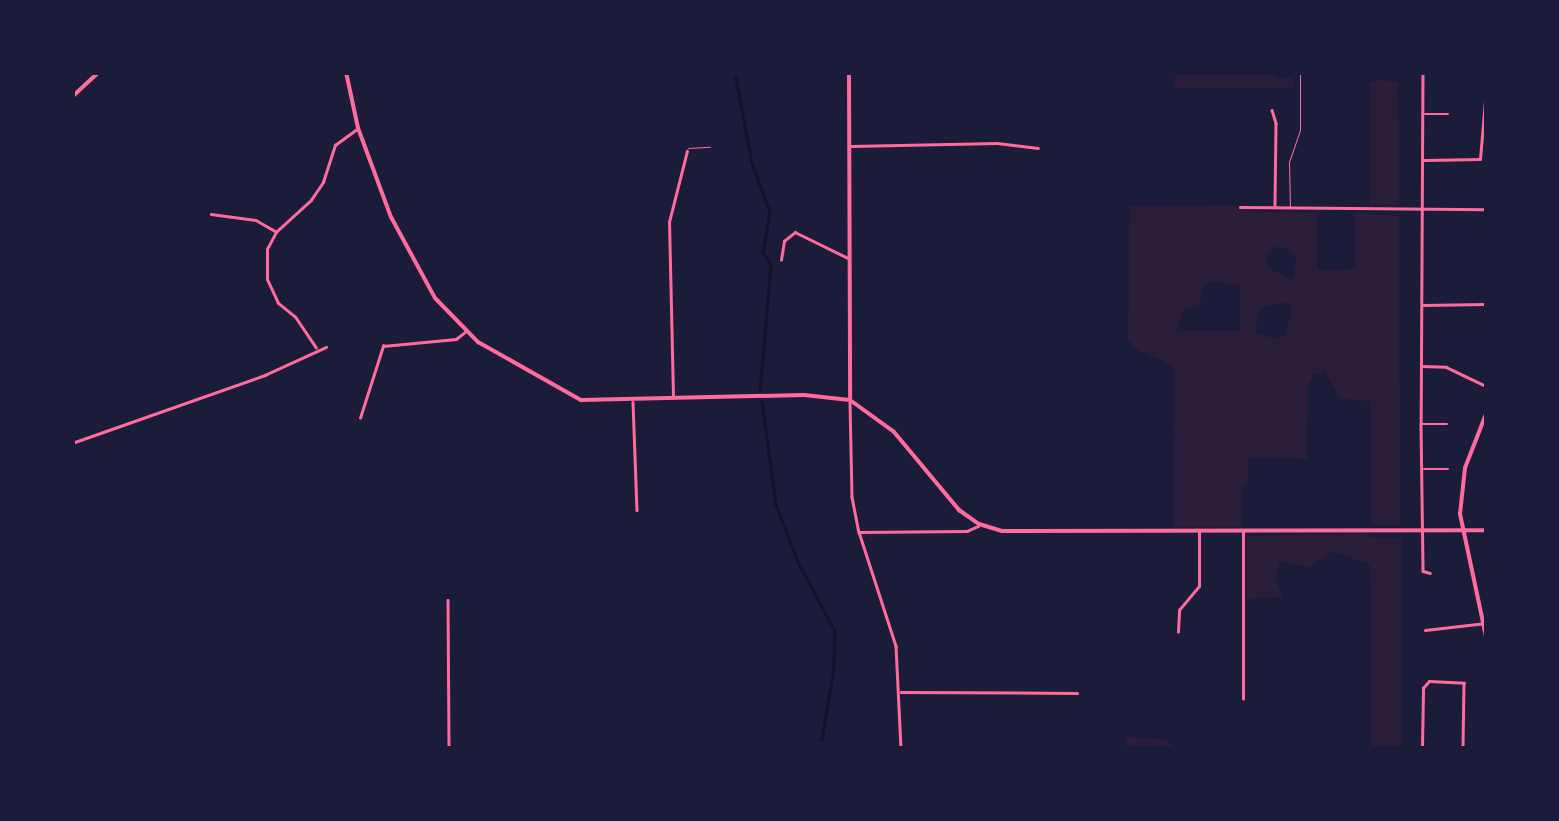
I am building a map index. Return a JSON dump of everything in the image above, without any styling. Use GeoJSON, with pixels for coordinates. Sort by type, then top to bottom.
{"type":"FeatureCollection","features":[{"type":"Feature","properties":{"kind":"street"},"geometry":{"type":"LineString","coordinates":[[72,97],[99,72]]}},
{"type":"Feature","properties":{"kind":"street"},"geometry":{"type":"LineString","coordinates":[[346,72],[358,128],[400,236],[435,298],[465,332],[581,400],[850,400],[894,432],[946,499],[979,524],[1016,532],[1486,530]]}},
{"type":"Feature","properties":{"kind":"street"},"geometry":{"type":"LineString","coordinates":[[850,72],[852,496],[858,532],[896,646],[901,748]]}},
{"type":"Feature","properties":{"kind":"street"},"geometry":{"type":"LineString","coordinates":[[1423,72],[1422,530],[1423,571],[1430,573]]}},
{"type":"Feature","properties":{"kind":"street"},"geometry":{"type":"LineString","coordinates":[[1424,160],[1480,159],[1486,89]]}},
{"type":"Feature","properties":{"kind":"street"},"geometry":{"type":"LineString","coordinates":[[1272,110],[1276,122],[1275,208]]}},
{"type":"Feature","properties":{"kind":"street"},"geometry":{"type":"LineString","coordinates":[[1424,114],[1448,114]]}},
{"type":"Feature","properties":{"kind":"street"},"geometry":{"type":"LineString","coordinates":[[316,348],[295,318],[278,303],[266,279],[267,249],[276,232],[311,200],[323,182],[336,145],[358,128]]}},
{"type":"Feature","properties":{"kind":"street"},"geometry":{"type":"LineString","coordinates":[[849,146],[997,143],[1038,148]]}},
{"type":"Feature","properties":{"kind":"street"},"geometry":{"type":"LineString","coordinates":[[673,399],[670,222],[687,151]]}},
{"type":"Feature","properties":{"kind":"street"},"geometry":{"type":"LineString","coordinates":[[1240,207],[1486,209]]}},
{"type":"Feature","properties":{"kind":"street"},"geometry":{"type":"LineString","coordinates":[[210,214],[256,220],[276,232]]}},
{"type":"Feature","properties":{"kind":"street"},"geometry":{"type":"LineString","coordinates":[[781,260],[784,241],[795,232],[818,239],[849,259]]}},
{"type":"Feature","properties":{"kind":"street"},"geometry":{"type":"LineString","coordinates":[[1421,305],[1486,304]]}},
{"type":"Feature","properties":{"kind":"street"},"geometry":{"type":"LineString","coordinates":[[360,418],[384,346],[456,339],[465,332]]}},
{"type":"Feature","properties":{"kind":"street"},"geometry":{"type":"LineString","coordinates":[[72,443],[265,375],[316,348],[326,347]]}},
{"type":"Feature","properties":{"kind":"street"},"geometry":{"type":"LineString","coordinates":[[1420,366],[1446,367],[1486,386]]}},
{"type":"Feature","properties":{"kind":"street"},"geometry":{"type":"LineString","coordinates":[[633,400],[637,510]]}},
{"type":"Feature","properties":{"kind":"street"},"geometry":{"type":"LineString","coordinates":[[1486,414],[1461,486],[1463,530],[1486,636]]}},
{"type":"Feature","properties":{"kind":"street"},"geometry":{"type":"LineString","coordinates":[[1421,424],[1447,424]]}},
{"type":"Feature","properties":{"kind":"street"},"geometry":{"type":"LineString","coordinates":[[1422,470],[1448,469]]}},
{"type":"Feature","properties":{"kind":"street"},"geometry":{"type":"LineString","coordinates":[[858,532],[967,531],[979,524]]}},
{"type":"Feature","properties":{"kind":"street"},"geometry":{"type":"LineString","coordinates":[[1178,632],[1179,610],[1199,586],[1199,532]]}},
{"type":"Feature","properties":{"kind":"street"},"geometry":{"type":"LineString","coordinates":[[1243,532],[1243,698]]}},
{"type":"Feature","properties":{"kind":"street"},"geometry":{"type":"LineString","coordinates":[[448,600],[448,748]]}},
{"type":"Feature","properties":{"kind":"street"},"geometry":{"type":"LineString","coordinates":[[1425,630],[1485,623]]}},
{"type":"Feature","properties":{"kind":"street"},"geometry":{"type":"LineString","coordinates":[[1422,748],[1426,682],[1464,683],[1463,748]]}},
{"type":"Feature","properties":{"kind":"street"},"geometry":{"type":"LineString","coordinates":[[899,692],[1078,693]]}},
{"type":"Feature","properties":{"kind":"lane"},"geometry":{"type":"LineString","coordinates":[[1290,208],[1290,153],[1300,130],[1300,72]]}},
{"type":"Feature","properties":{"kind":"lane"},"geometry":{"type":"LineString","coordinates":[[687,151],[710,148]]}},
{"type":"Feature","properties":{"kind":"shaded area"},"geometry":{"type":"Polygon","coordinates":[[[1175,73],[1270,73],[1277,78],[1293,78],[1295,88],[1175,88],[1175,73]]]}},
{"type":"Feature","properties":{"kind":"shaded area"},"geometry":{"type":"Polygon","coordinates":[[[1370,82],[1398,82],[1399,204],[1370,204],[1370,82]]]}},
{"type":"Feature","properties":{"kind":"shaded area"},"geometry":{"type":"Polygon","coordinates":[[[1231,205],[1251,212],[1318,213],[1317,270],[1355,269],[1354,213],[1399,216],[1400,525],[1371,525],[1371,402],[1340,397],[1325,372],[1314,374],[1308,386],[1307,459],[1249,458],[1248,482],[1242,485],[1242,527],[1173,527],[1174,366],[1139,351],[1128,340],[1130,206],[1231,205]],[[1274,247],[1266,254],[1267,268],[1294,280],[1296,257],[1287,248],[1274,247]],[[1215,281],[1203,285],[1200,304],[1184,309],[1177,331],[1240,331],[1240,286],[1215,281]],[[1288,302],[1260,307],[1255,333],[1275,339],[1285,335],[1292,310],[1288,302]]]}},
{"type":"Feature","properties":{"kind":"shaded area"},"geometry":{"type":"Polygon","coordinates":[[[1368,534],[1371,538],[1401,538],[1401,748],[1371,748],[1370,565],[1333,551],[1310,567],[1280,562],[1275,578],[1283,597],[1247,599],[1247,536],[1368,534]]]}},
{"type":"Feature","properties":{"kind":"shaded area"},"geometry":{"type":"Polygon","coordinates":[[[1126,737],[1165,739],[1176,748],[1125,748],[1126,737]]]}},
{"type":"Feature","properties":{"kind":"waterway"},"geometry":{"type":"LineString","coordinates":[[735,72],[752,163],[770,212],[763,252],[771,266],[760,391]]}},
{"type":"Feature","properties":{"kind":"waterway"},"geometry":{"type":"LineString","coordinates":[[762,401],[776,504],[798,562],[835,631],[834,669],[822,740]]}}]}
